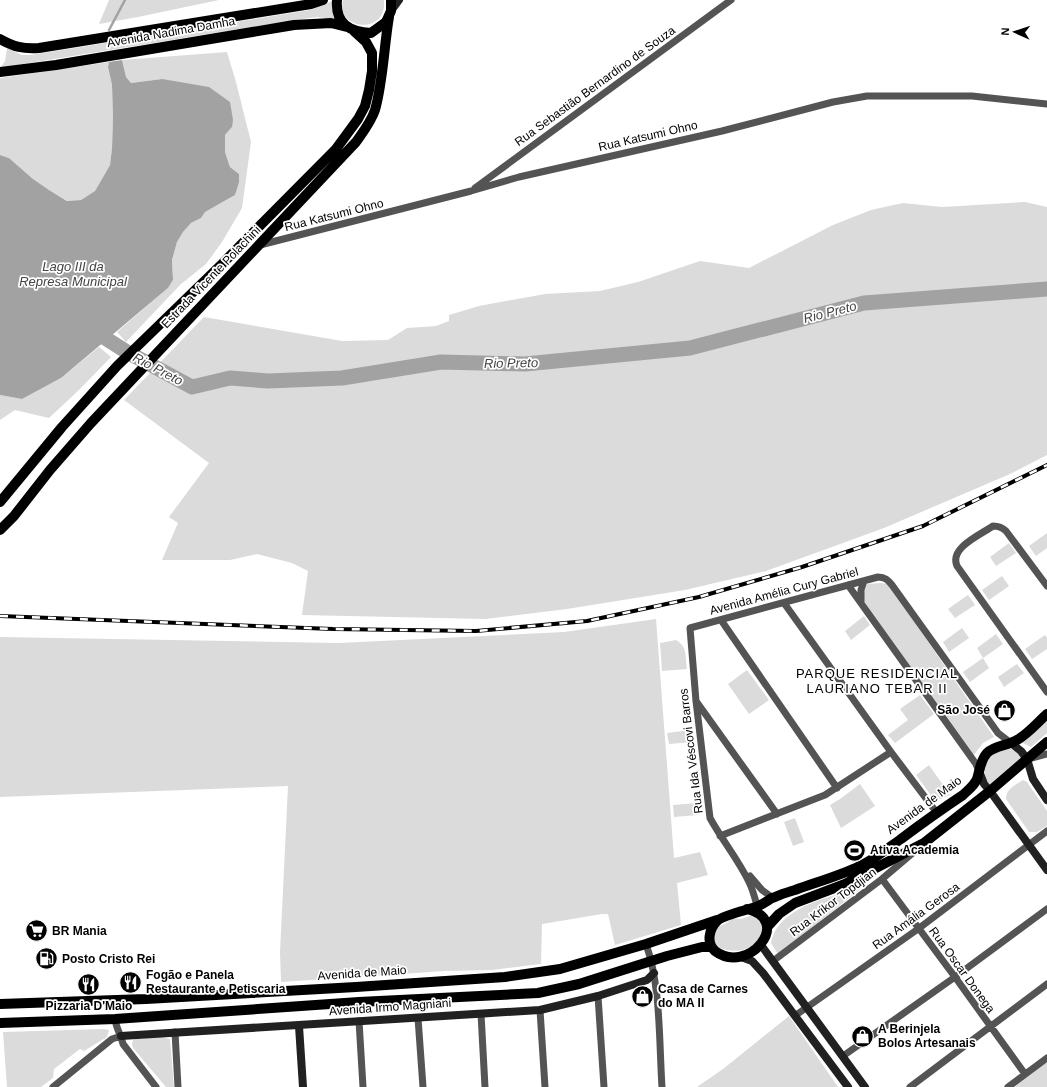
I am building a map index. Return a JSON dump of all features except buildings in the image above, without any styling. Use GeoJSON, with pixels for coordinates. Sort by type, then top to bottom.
{"type":"FeatureCollection","features":[{"type":"Feature","properties":{"kind":"main road","name":"Avenida Nadima Damha"},"geometry":{"type":"LineString","coordinates":[[0,39],[14,46],[39,48],[299,6],[323,0]]}},
{"type":"Feature","properties":{"kind":"main road","name":"Estrada Vicente Polachini"},"geometry":{"type":"LineString","coordinates":[[0,502],[62,427],[117,366],[222,264],[336,149],[358,119],[369,90],[372,71],[372,53],[366,42],[350,29],[338,16],[336,5],[337,0]]}},
{"type":"Feature","properties":{"kind":"main road","name":"Estrada Vicente Polachini"},"geometry":{"type":"LineString","coordinates":[[0,530],[14,516],[50,470],[91,423],[342,158],[367,128],[378,96],[391,0]]}},
{"type":"Feature","properties":{"kind":"main road","name":"Avenida Nadima Damha"},"geometry":{"type":"LineString","coordinates":[[0,72],[56,65],[294,25],[331,23],[350,29],[371,33],[382,26],[390,14]]}},
{"type":"Feature","properties":{"kind":"main road","name":"Avenida de Maio"},"geometry":{"type":"LineString","coordinates":[[747,909],[861,865],[963,795],[972,787],[977,779],[982,760],[988,752],[996,747],[1018,740],[1047,714]]}},
{"type":"Feature","properties":{"kind":"main road"},"geometry":{"type":"LineString","coordinates":[[4,1004],[5,1022],[115,1018],[359,1002],[538,993],[579,984],[702,947],[711,947],[722,955],[741,957],[753,952],[761,945],[766,935],[768,926],[779,914],[795,903],[845,884],[924,843],[990,792],[1047,742]]}},
{"type":"Feature","properties":{"kind":"main road"},"geometry":{"type":"LineString","coordinates":[[711,947],[711,929],[717,920],[747,909],[756,911],[764,917],[768,926]]}},
{"type":"Feature","properties":{"kind":"main road","name":"Avenida de Maio"},"geometry":{"type":"LineString","coordinates":[[4,1004],[113,1001],[356,987],[505,976],[560,969],[646,944],[717,920]]}},
{"type":"Feature","properties":{"kind":"main road"},"geometry":{"type":"LineString","coordinates":[[356,987],[359,1002]]}},
{"type":"Feature","properties":{"kind":"main road"},"geometry":{"type":"LineString","coordinates":[[113,1001],[115,1018]]}},
{"type":"Feature","properties":{"kind":"street"},"geometry":{"type":"LineString","coordinates":[[390,14],[399,0]]}},
{"type":"Feature","properties":{"kind":"street","name":"Rua Sebastião Bernardino de Souza"},"geometry":{"type":"LineString","coordinates":[[471,191],[731,0]]}},
{"type":"Feature","properties":{"kind":"street","name":"Rua Katsumi Ohno"},"geometry":{"type":"LineString","coordinates":[[260,245],[471,191],[519,177],[722,131],[833,102],[867,96],[972,96],[1047,104]]}},
{"type":"Feature","properties":{"kind":"street"},"geometry":{"type":"LineString","coordinates":[[1047,586],[1003,527],[993,526],[962,547],[955,556],[954,562],[1047,692]]}},
{"type":"Feature","properties":{"kind":"street","name":"Avenida Amélia Cury Gabriel"},"geometry":{"type":"LineString","coordinates":[[690,628],[878,577],[883,577],[892,585],[998,733],[1011,743]]}},
{"type":"Feature","properties":{"kind":"street"},"geometry":{"type":"LineString","coordinates":[[860,602],[861,590],[864,581]]}},
{"type":"Feature","properties":{"kind":"street"},"geometry":{"type":"LineString","coordinates":[[848,585],[976,764],[984,784],[1047,870]]}},
{"type":"Feature","properties":{"kind":"street"},"geometry":{"type":"LineString","coordinates":[[784,603],[891,752],[937,813]]}},
{"type":"Feature","properties":{"kind":"street"},"geometry":{"type":"LineString","coordinates":[[721,620],[837,788]]}},
{"type":"Feature","properties":{"kind":"street","name":"Rua Ida Véscovi Barros"},"geometry":{"type":"LineString","coordinates":[[690,628],[696,701],[710,818],[750,883],[757,906]]}},
{"type":"Feature","properties":{"kind":"street"},"geometry":{"type":"LineString","coordinates":[[696,701],[777,814]]}},
{"type":"Feature","properties":{"kind":"street"},"geometry":{"type":"LineString","coordinates":[[1011,743],[1021,751],[1027,759],[1033,779],[1047,800]]}},
{"type":"Feature","properties":{"kind":"street"},"geometry":{"type":"LineString","coordinates":[[720,836],[825,795],[891,752]]}},
{"type":"Feature","properties":{"kind":"street"},"geometry":{"type":"LineString","coordinates":[[1027,759],[1047,754]]}},
{"type":"Feature","properties":{"kind":"street","name":"Rua Amália Gerosa"},"geometry":{"type":"LineString","coordinates":[[796,1016],[918,929],[1047,831]]}},
{"type":"Feature","properties":{"kind":"street","name":"Rua Krikor Topdjian"},"geometry":{"type":"LineString","coordinates":[[773,961],[891,872],[924,843]]}},
{"type":"Feature","properties":{"kind":"street","name":"Rua Ida Véscovi Barros"},"geometry":{"type":"LineString","coordinates":[[739,864],[755,884],[773,898]]}},
{"type":"Feature","properties":{"kind":"street","name":"Rua Oscar Donega"},"geometry":{"type":"LineString","coordinates":[[882,879],[1025,1074]]}},
{"type":"Feature","properties":{"kind":"street"},"geometry":{"type":"LineString","coordinates":[[843,1056],[955,977],[1047,909]]}},
{"type":"Feature","properties":{"kind":"street"},"geometry":{"type":"LineString","coordinates":[[646,944],[654,973],[656,987],[662,1087]]}},
{"type":"Feature","properties":{"kind":"street"},"geometry":{"type":"LineString","coordinates":[[761,945],[865,1087]]}},
{"type":"Feature","properties":{"kind":"street"},"geometry":{"type":"LineString","coordinates":[[741,957],[752,961],[763,973],[848,1087]]}},
{"type":"Feature","properties":{"kind":"street","name":"Avenida Irmo Magniani"},"geometry":{"type":"LineString","coordinates":[[121,1036],[540,1010],[598,996],[647,980],[654,973]]}},
{"type":"Feature","properties":{"kind":"street"},"geometry":{"type":"LineString","coordinates":[[910,1087],[1047,984]]}},
{"type":"Feature","properties":{"kind":"street"},"geometry":{"type":"LineString","coordinates":[[598,996],[604,1087]]}},
{"type":"Feature","properties":{"kind":"street"},"geometry":{"type":"LineString","coordinates":[[540,1010],[545,1087]]}},
{"type":"Feature","properties":{"kind":"street"},"geometry":{"type":"LineString","coordinates":[[481,1014],[486,1087]]}},
{"type":"Feature","properties":{"kind":"street"},"geometry":{"type":"LineString","coordinates":[[115,1018],[116,1027],[123,1044],[156,1087]]}},
{"type":"Feature","properties":{"kind":"street"},"geometry":{"type":"LineString","coordinates":[[418,1018],[423,1087]]}},
{"type":"Feature","properties":{"kind":"street"},"geometry":{"type":"LineString","coordinates":[[359,1021],[363,1087]]}},
{"type":"Feature","properties":{"kind":"street"},"geometry":{"type":"LineString","coordinates":[[299,1026],[303,1087]]}},
{"type":"Feature","properties":{"kind":"street"},"geometry":{"type":"LineString","coordinates":[[175,1032],[178,1087]]}},
{"type":"Feature","properties":{"kind":"street"},"geometry":{"type":"LineString","coordinates":[[53,1087],[112,1039],[121,1036]]}},
{"type":"Feature","properties":{"kind":"street"},"geometry":{"type":"LineString","coordinates":[[1008,1087],[1047,1058]]}},
{"type":"Feature","properties":{"kind":"shaded area"},"geometry":{"type":"Polygon","coordinates":[[[109,0],[219,0],[99,24],[109,0]]]}},
{"type":"Feature","properties":{"kind":"shaded area"},"geometry":{"type":"Polygon","coordinates":[[[343,0],[384,0],[383,12],[378,20],[370,24],[362,25],[353,22],[346,17],[343,10],[343,0]]]}},
{"type":"Feature","properties":{"kind":"shaded area"},"geometry":{"type":"Polygon","coordinates":[[[332,1],[333,15],[335,19],[317,17],[289,21],[1,67],[5,61],[7,48],[22,55],[31,55],[310,10],[332,1]]]}},
{"type":"Feature","properties":{"kind":"shaded area"},"geometry":{"type":"Polygon","coordinates":[[[227,52],[251,142],[242,208],[222,242],[206,264],[181,284],[126,342],[117,332],[168,288],[173,280],[172,260],[177,242],[183,232],[191,223],[201,218],[205,212],[235,195],[239,174],[230,167],[225,152],[225,135],[232,127],[162,79],[131,83],[126,77],[122,60],[227,52]]]}},
{"type":"Feature","properties":{"kind":"shaded area"},"geometry":{"type":"Polygon","coordinates":[[[109,62],[108,67],[112,85],[113,118],[110,165],[95,191],[81,200],[68,201],[33,179],[9,158],[0,155],[0,78],[109,62]]]}},
{"type":"Feature","properties":{"kind":"shaded area"},"geometry":{"type":"Polygon","coordinates":[[[1025,202],[1047,207],[1047,455],[1010,474],[884,528],[766,571],[685,590],[567,609],[485,619],[302,615],[308,571],[292,563],[257,554],[230,560],[162,560],[178,523],[169,517],[209,463],[124,400],[204,317],[342,341],[388,340],[407,328],[436,326],[449,321],[449,315],[479,306],[545,294],[600,291],[638,282],[700,261],[749,268],[833,225],[871,210],[903,203],[942,207],[1025,202]]]}},
{"type":"Feature","properties":{"kind":"shaded area"},"geometry":{"type":"Polygon","coordinates":[[[99,347],[111,357],[49,418],[15,410],[0,420],[0,395],[22,399],[61,378],[99,347]]]}},
{"type":"Feature","properties":{"kind":"shaded area"},"geometry":{"type":"Polygon","coordinates":[[[1047,533],[1047,548],[1036,556],[1029,546],[1047,533]]]}},
{"type":"Feature","properties":{"kind":"shaded area"},"geometry":{"type":"Polygon","coordinates":[[[1009,543],[1016,553],[996,566],[990,557],[1009,543]]]}},
{"type":"Feature","properties":{"kind":"shaded area"},"geometry":{"type":"Polygon","coordinates":[[[1002,576],[1009,586],[989,600],[982,590],[1002,576]]]}},
{"type":"Feature","properties":{"kind":"shaded area"},"geometry":{"type":"Polygon","coordinates":[[[867,584],[888,584],[994,737],[983,743],[973,756],[862,598],[867,584]]]}},
{"type":"Feature","properties":{"kind":"shaded area"},"geometry":{"type":"Polygon","coordinates":[[[968,595],[975,605],[955,618],[948,609],[968,595]]]}},
{"type":"Feature","properties":{"kind":"shaded area"},"geometry":{"type":"Polygon","coordinates":[[[864,616],[870,625],[851,640],[845,631],[864,616]]]}},
{"type":"Feature","properties":{"kind":"shaded area"},"geometry":{"type":"Polygon","coordinates":[[[656,619],[674,858],[700,852],[708,875],[677,883],[681,925],[615,945],[608,914],[602,914],[542,924],[541,964],[492,970],[445,971],[281,982],[280,952],[288,786],[0,797],[0,637],[339,643],[564,632],[656,619]]]}},
{"type":"Feature","properties":{"kind":"shaded area"},"geometry":{"type":"Polygon","coordinates":[[[962,628],[969,638],[949,652],[943,642],[962,628]]]}},
{"type":"Feature","properties":{"kind":"shaded area"},"geometry":{"type":"Polygon","coordinates":[[[996,634],[1003,644],[983,658],[977,648],[996,634]]]}},
{"type":"Feature","properties":{"kind":"shaded area"},"geometry":{"type":"Polygon","coordinates":[[[1045,635],[1047,638],[1047,649],[1032,659],[1025,649],[1045,635]]]}},
{"type":"Feature","properties":{"kind":"shaded area"},"geometry":{"type":"Polygon","coordinates":[[[676,640],[684,649],[687,669],[662,671],[660,643],[676,640]]]}},
{"type":"Feature","properties":{"kind":"shaded area"},"geometry":{"type":"Polygon","coordinates":[[[983,658],[989,668],[970,682],[963,672],[983,658]]]}},
{"type":"Feature","properties":{"kind":"shaded area"},"geometry":{"type":"Polygon","coordinates":[[[1017,664],[1024,673],[1004,687],[998,677],[1017,664]]]}},
{"type":"Feature","properties":{"kind":"shaded area"},"geometry":{"type":"Polygon","coordinates":[[[747,670],[769,700],[749,714],[728,684],[747,670]]]}},
{"type":"Feature","properties":{"kind":"shaded area"},"geometry":{"type":"Polygon","coordinates":[[[920,695],[934,714],[895,743],[888,735],[908,720],[900,709],[920,695]]]}},
{"type":"Feature","properties":{"kind":"shaded area"},"geometry":{"type":"Polygon","coordinates":[[[1047,720],[1047,733],[1031,747],[1021,742],[1047,720]]]}},
{"type":"Feature","properties":{"kind":"shaded area"},"geometry":{"type":"Polygon","coordinates":[[[691,730],[692,742],[669,744],[667,733],[691,730]]]}},
{"type":"Feature","properties":{"kind":"shaded area"},"geometry":{"type":"Polygon","coordinates":[[[1008,748],[1016,751],[1023,757],[991,787],[985,775],[987,763],[991,754],[1008,748]]]}},
{"type":"Feature","properties":{"kind":"shaded area"},"geometry":{"type":"Polygon","coordinates":[[[929,765],[950,795],[940,799],[933,798],[916,775],[929,765]]]}},
{"type":"Feature","properties":{"kind":"shaded area"},"geometry":{"type":"Polygon","coordinates":[[[1023,780],[1027,782],[1047,811],[1047,826],[1037,832],[1029,832],[1006,799],[1009,790],[1023,780]]]}},
{"type":"Feature","properties":{"kind":"shaded area"},"geometry":{"type":"Polygon","coordinates":[[[860,784],[875,806],[841,828],[830,805],[860,784]]]}},
{"type":"Feature","properties":{"kind":"shaded area"},"geometry":{"type":"Polygon","coordinates":[[[697,803],[698,815],[674,817],[673,805],[697,803]]]}},
{"type":"Feature","properties":{"kind":"shaded area"},"geometry":{"type":"Polygon","coordinates":[[[795,818],[804,842],[793,846],[784,822],[795,818]]]}},
{"type":"Feature","properties":{"kind":"shaded area"},"geometry":{"type":"Polygon","coordinates":[[[863,887],[778,954],[771,943],[776,930],[784,920],[795,911],[822,899],[863,887]]]}},
{"type":"Feature","properties":{"kind":"shaded area"},"geometry":{"type":"Polygon","coordinates":[[[753,915],[762,920],[762,933],[759,940],[754,945],[741,950],[733,951],[719,948],[713,944],[713,931],[715,929],[732,918],[741,919],[753,915]]]}},
{"type":"Feature","properties":{"kind":"shaded area"},"geometry":{"type":"Polygon","coordinates":[[[789,1016],[838,1087],[697,1087],[723,1069],[789,1016]]]}},
{"type":"Feature","properties":{"kind":"shaded area"},"geometry":{"type":"Polygon","coordinates":[[[109,1030],[107,1037],[84,1051],[80,1049],[54,1069],[53,1078],[41,1087],[7,1087],[3,1032],[109,1030]]]}},
{"type":"Feature","properties":{"kind":"shaded area"},"geometry":{"type":"Polygon","coordinates":[[[161,1037],[170,1039],[174,1087],[166,1087],[133,1048],[133,1040],[161,1037]]]}},
{"type":"Feature","properties":{"kind":"shaded area"},"geometry":{"type":"Polygon","coordinates":[[[1047,1062],[1047,1087],[1015,1087],[1047,1062]]]}},
{"type":"Feature","properties":{"kind":"water","name":"Lago III da Represa Municipal"},"geometry":{"type":"Polygon","coordinates":[[[122,60],[126,77],[131,83],[162,79],[209,87],[230,102],[233,120],[232,127],[225,135],[225,152],[230,167],[239,174],[239,182],[235,195],[205,212],[201,218],[191,223],[183,232],[177,242],[172,260],[173,280],[168,288],[61,378],[22,399],[0,395],[0,155],[9,158],[33,179],[67,201],[81,200],[95,191],[110,165],[112,148],[112,85],[108,67],[109,62],[122,60]]]}},
{"type":"Feature","properties":{"kind":"waterway"},"geometry":{"type":"LineString","coordinates":[[109,30],[125,0]]}},
{"type":"Feature","properties":{"kind":"waterway","name":"Rio Preto"},"geometry":{"type":"LineString","coordinates":[[91,329],[127,352],[192,387],[230,378],[268,381],[342,378],[441,362],[525,364],[690,348],[864,303],[1047,289]]}},
{"type":"Feature","properties":{"kind":"railway"},"geometry":{"type":"LineString","coordinates":[[0,616],[333,629],[476,631],[587,621],[699,597],[802,567],[923,526],[1047,465]]}},
{"type":"Feature","properties":{"kind":"place","name":"São José"},"geometry":{"type":"Point","coordinates":[1005,710]}},
{"type":"Feature","properties":{"kind":"place","name":"Ativa Academia"},"geometry":{"type":"Point","coordinates":[854,850]}},
{"type":"Feature","properties":{"kind":"place","name":"BR Mania"},"geometry":{"type":"Point","coordinates":[37,931]}},
{"type":"Feature","properties":{"kind":"place","name":"Posto Cristo Rei"},"geometry":{"type":"Point","coordinates":[46,959]}},
{"type":"Feature","properties":{"kind":"place","name":"Fogão e Panela Restaurante e Petiscaria"},"geometry":{"type":"Point","coordinates":[131,982]}},
{"type":"Feature","properties":{"kind":"place","name":"Pizzaria D'Maio"},"geometry":{"type":"Point","coordinates":[89,985]}},
{"type":"Feature","properties":{"kind":"place","name":"Casa de Carnes do MA II"},"geometry":{"type":"Point","coordinates":[642,996]}},
{"type":"Feature","properties":{"kind":"place","name":"A Berinjela Bolos Artesanais"},"geometry":{"type":"Point","coordinates":[863,1036]}},
{"type":"Feature","properties":{"kind":"district","name":"PARQUE RESIDENCIAL LAURIANO TEBAR II"},"geometry":{"type":"Point","coordinates":[877,680]}}]}
